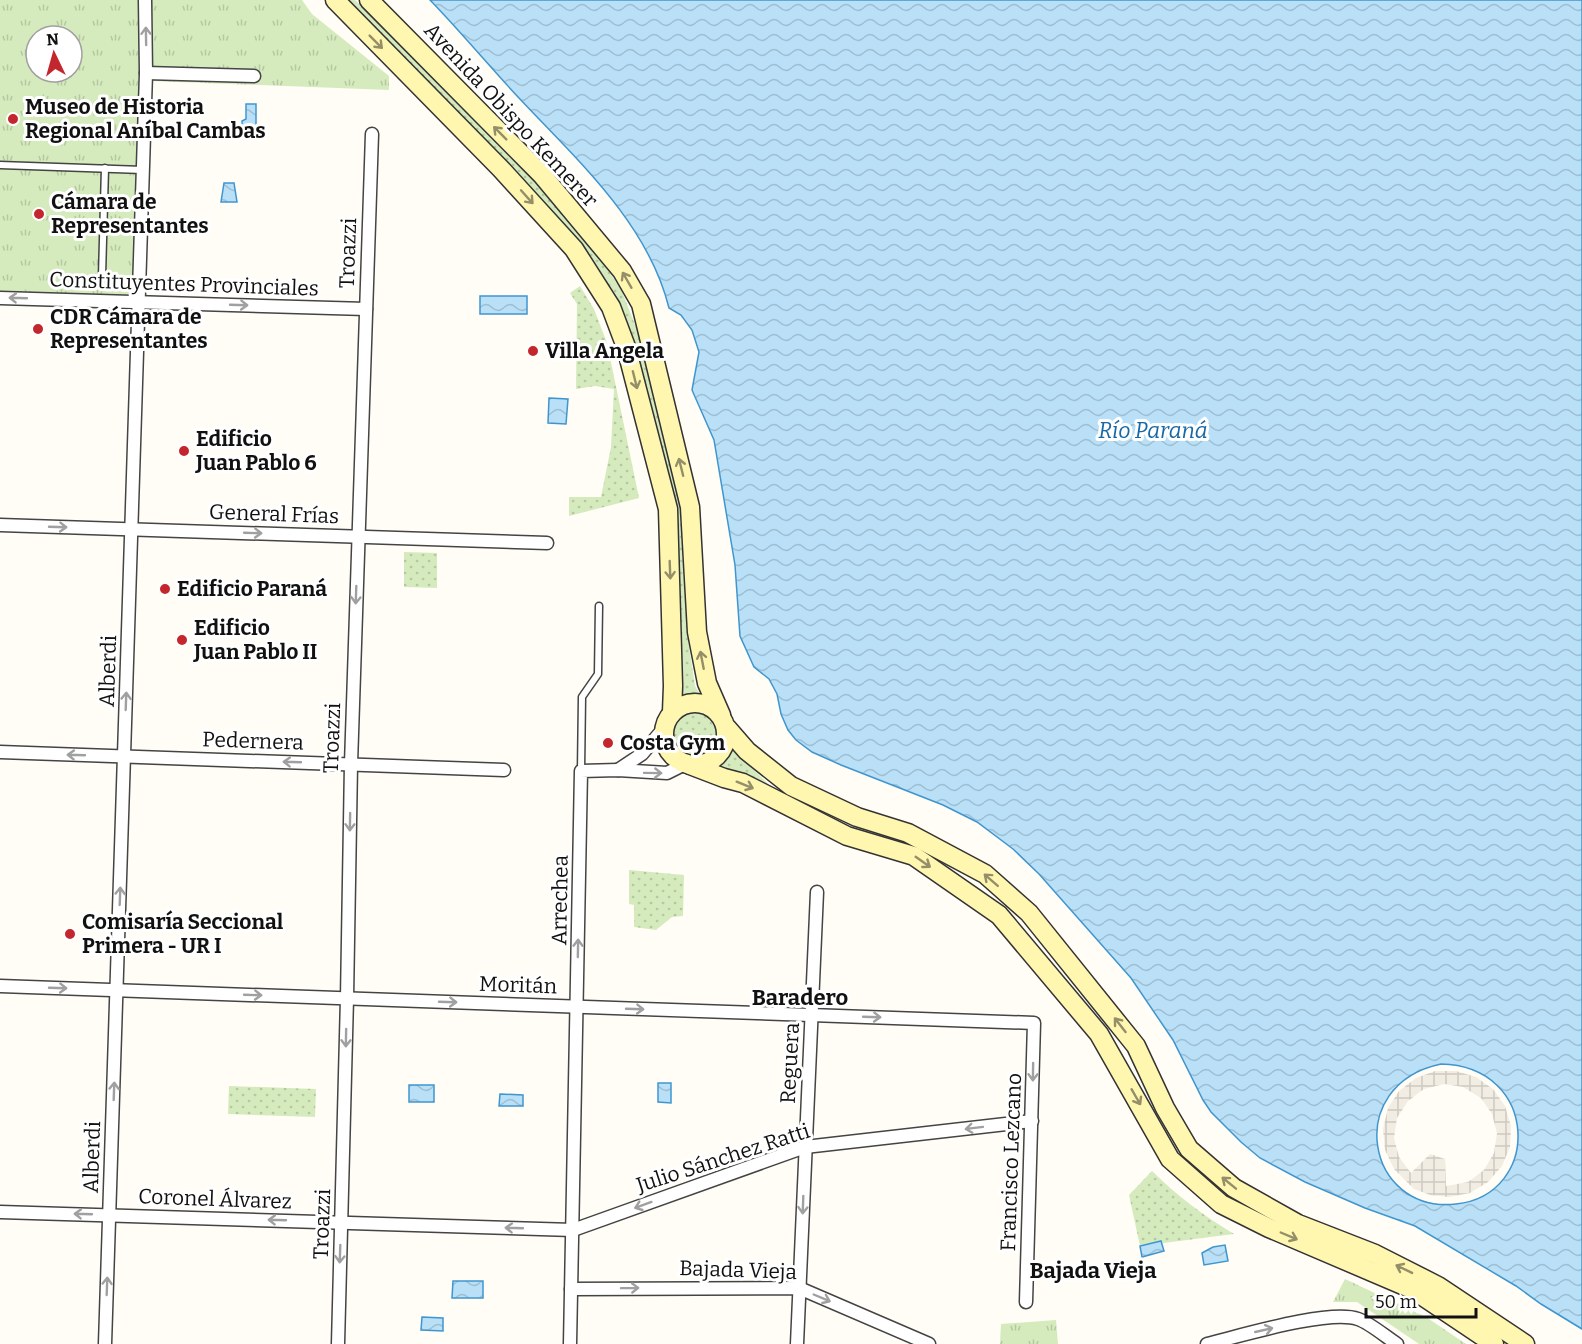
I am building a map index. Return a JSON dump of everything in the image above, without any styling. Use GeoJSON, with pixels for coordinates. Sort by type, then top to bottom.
{"type":"FeatureCollection","features":[{"type":"Feature","properties":{"kind":"main road","name":"Avenida Obispo Kemerer"},"geometry":{"type":"LineString","coordinates":[[335,0],[501,169],[574,249],[611,308],[626,347],[668,509],[673,686],[666,745],[670,753],[688,764],[743,783],[847,836],[914,856],[999,915],[1099,1034],[1170,1159],[1221,1204],[1269,1228],[1412,1289],[1494,1344]]}},
{"type":"Feature","properties":{"kind":"main road","name":"Avenida Obispo Kemerer"},"geometry":{"type":"LineString","coordinates":[[369,0],[542,175],[622,271],[641,304],[690,507],[697,632],[707,683],[724,721]]}},
{"type":"Feature","properties":{"kind":"main road","name":"Avenida Obispo Kemerer"},"geometry":{"type":"LineString","coordinates":[[668,719],[681,706],[692,702],[713,707],[747,751],[791,786],[857,816],[908,833],[985,874],[1029,913],[1136,1046],[1165,1108],[1189,1149],[1234,1188],[1298,1224],[1375,1254],[1438,1286],[1525,1344]]}},
{"type":"Feature","properties":{"kind":"main road"},"geometry":{"type":"LineString","coordinates":[[688,764],[710,762],[718,756],[727,738],[724,721]]}},
{"type":"Feature","properties":{"kind":"street","name":"Alberdi"},"geometry":{"type":"LineString","coordinates":[[105,1344],[146,73],[145,0]]}},
{"type":"Feature","properties":{"kind":"street"},"geometry":{"type":"LineString","coordinates":[[146,73],[254,76]]}},
{"type":"Feature","properties":{"kind":"street","name":"Troazzi"},"geometry":{"type":"LineString","coordinates":[[338,1344],[351,764],[372,134]]}},
{"type":"Feature","properties":{"kind":"street","name":"Constituyentes Provinciales"},"geometry":{"type":"LineString","coordinates":[[0,298],[366,309]]}},
{"type":"Feature","properties":{"kind":"street","name":"General Frías"},"geometry":{"type":"LineString","coordinates":[[0,525],[547,543]]}},
{"type":"Feature","properties":{"kind":"street"},"geometry":{"type":"LineString","coordinates":[[618,770],[642,754],[668,719]]}},
{"type":"Feature","properties":{"kind":"street","name":"Pedernera"},"geometry":{"type":"LineString","coordinates":[[0,752],[504,770]]}},
{"type":"Feature","properties":{"kind":"street"},"geometry":{"type":"LineString","coordinates":[[581,771],[618,770],[667,773],[688,764]]}},
{"type":"Feature","properties":{"kind":"street","name":"Arrechea"},"geometry":{"type":"LineString","coordinates":[[570,1344],[581,771]]}},
{"type":"Feature","properties":{"kind":"street","name":"Reguera"},"geometry":{"type":"LineString","coordinates":[[797,1344],[817,892]]}},
{"type":"Feature","properties":{"kind":"street","name":"Moritán"},"geometry":{"type":"LineString","coordinates":[[0,986],[1034,1023]]}},
{"type":"Feature","properties":{"kind":"street","name":"Francisco Lezcano"},"geometry":{"type":"LineString","coordinates":[[1026,1302],[1034,1023]]}},
{"type":"Feature","properties":{"kind":"street","name":"Julio Sánchez Ratti"},"geometry":{"type":"LineString","coordinates":[[573,1230],[805,1147],[1032,1121]]}},
{"type":"Feature","properties":{"kind":"street","name":"Coronel Álvarez"},"geometry":{"type":"LineString","coordinates":[[0,1212],[573,1230]]}},
{"type":"Feature","properties":{"kind":"street","name":"Bajada Vieja"},"geometry":{"type":"LineString","coordinates":[[571,1289],[799,1288],[929,1344]]}},
{"type":"Feature","properties":{"kind":"street"},"geometry":{"type":"LineString","coordinates":[[1207,1344],[1335,1316],[1358,1319],[1397,1344]]}},
{"type":"Feature","properties":{"kind":"lane"},"geometry":{"type":"LineString","coordinates":[[0,165],[143,170]]}},
{"type":"Feature","properties":{"kind":"lane"},"geometry":{"type":"LineString","coordinates":[[102,276],[105,168]]}},
{"type":"Feature","properties":{"kind":"lane","name":"Arrechea"},"geometry":{"type":"LineString","coordinates":[[581,771],[582,697],[598,674],[599,606]]}},
{"type":"Feature","properties":{"kind":"green space"},"geometry":{"type":"Polygon","coordinates":[[[0,0],[302,0],[312,14],[389,76],[389,90],[152,81],[143,170],[136,301],[0,298],[0,0]]]}},
{"type":"Feature","properties":{"kind":"green space"},"geometry":{"type":"Polygon","coordinates":[[[348,0],[355,0],[522,166],[590,245],[621,289],[639,335],[680,508],[687,633],[695,686],[701,696],[680,697],[682,635],[674,508],[633,339],[617,296],[585,251],[516,170],[348,0]]]}},
{"type":"Feature","properties":{"kind":"green space"},"geometry":{"type":"Polygon","coordinates":[[[580,286],[594,309],[607,343],[639,498],[569,516],[569,497],[601,497],[611,447],[614,389],[595,386],[576,389],[577,304],[570,293],[580,286]]]}},
{"type":"Feature","properties":{"kind":"green space"},"geometry":{"type":"Polygon","coordinates":[[[404,552],[437,553],[437,588],[404,587],[404,552]]]}},
{"type":"Feature","properties":{"kind":"green space"},"geometry":{"type":"Polygon","coordinates":[[[696,708],[706,710],[714,716],[720,724],[722,734],[720,744],[714,752],[706,758],[696,760],[686,758],[678,752],[672,744],[670,734],[672,724],[678,716],[686,710],[696,708]]]}},
{"type":"Feature","properties":{"kind":"green space"},"geometry":{"type":"Polygon","coordinates":[[[729,745],[770,786],[707,769],[722,761],[729,750],[729,745]]]}},
{"type":"Feature","properties":{"kind":"green space"},"geometry":{"type":"Polygon","coordinates":[[[629,870],[684,875],[683,916],[672,917],[656,930],[634,927],[634,905],[629,904],[629,870]]]}},
{"type":"Feature","properties":{"kind":"green space"},"geometry":{"type":"Polygon","coordinates":[[[229,1086],[316,1089],[315,1117],[228,1114],[229,1086]]]}},
{"type":"Feature","properties":{"kind":"green space"},"geometry":{"type":"Polygon","coordinates":[[[1152,1171],[1191,1205],[1234,1234],[1140,1246],[1129,1195],[1152,1171]]]}},
{"type":"Feature","properties":{"kind":"green space"},"geometry":{"type":"Polygon","coordinates":[[[1345,1279],[1426,1317],[1466,1344],[1419,1344],[1357,1302],[1333,1302],[1345,1279]]]}},
{"type":"Feature","properties":{"kind":"green space"},"geometry":{"type":"Polygon","coordinates":[[[1056,1320],[1058,1344],[1000,1344],[1001,1324],[1056,1320]]]}},
{"type":"Feature","properties":{"kind":"shaded area"},"geometry":{"type":"Polygon","coordinates":[[[1435,1071],[1456,1071],[1476,1077],[1493,1089],[1505,1106],[1511,1126],[1510,1147],[1502,1166],[1488,1182],[1470,1193],[1449,1197],[1430,1195],[1414,1189],[1394,1169],[1385,1150],[1383,1129],[1388,1108],[1399,1091],[1416,1078],[1435,1071]],[[1444,1084],[1424,1089],[1408,1101],[1397,1118],[1394,1138],[1399,1157],[1411,1173],[1430,1154],[1445,1159],[1446,1186],[1468,1182],[1484,1170],[1494,1153],[1497,1133],[1492,1114],[1481,1098],[1463,1087],[1444,1084]]]}},
{"type":"Feature","properties":{"kind":"water","name":"Río Paraná"},"geometry":{"type":"Polygon","coordinates":[[[430,0],[1582,0],[1582,1329],[1516,1286],[1415,1226],[1365,1208],[1305,1182],[1260,1158],[1211,1112],[1173,1040],[1131,978],[1039,874],[1013,849],[977,822],[943,805],[812,752],[796,740],[788,730],[781,714],[777,694],[769,679],[754,667],[740,636],[735,565],[714,440],[692,390],[699,352],[692,330],[681,315],[669,308],[659,277],[645,248],[608,194],[430,0]],[[1441,1064],[1410,1076],[1389,1096],[1379,1120],[1378,1146],[1386,1170],[1402,1189],[1425,1202],[1456,1204],[1484,1195],[1504,1179],[1515,1156],[1518,1131],[1512,1107],[1497,1085],[1474,1070],[1441,1064]]]}},
{"type":"Feature","properties":{"kind":"water"},"geometry":{"type":"Polygon","coordinates":[[[246,104],[256,104],[256,126],[242,124],[242,121],[246,119],[246,104]]]}},
{"type":"Feature","properties":{"kind":"water"},"geometry":{"type":"Polygon","coordinates":[[[224,183],[234,183],[237,202],[221,202],[224,183]]]}},
{"type":"Feature","properties":{"kind":"water"},"geometry":{"type":"Polygon","coordinates":[[[480,296],[527,296],[527,314],[480,314],[480,296]]]}},
{"type":"Feature","properties":{"kind":"water"},"geometry":{"type":"Polygon","coordinates":[[[549,398],[568,399],[566,424],[548,423],[549,398]]]}},
{"type":"Feature","properties":{"kind":"water"},"geometry":{"type":"Polygon","coordinates":[[[658,1083],[671,1083],[671,1103],[658,1102],[658,1083]]]}},
{"type":"Feature","properties":{"kind":"water"},"geometry":{"type":"Polygon","coordinates":[[[409,1085],[434,1085],[434,1102],[409,1102],[409,1085]]]}},
{"type":"Feature","properties":{"kind":"water"},"geometry":{"type":"Polygon","coordinates":[[[500,1094],[523,1095],[523,1106],[499,1106],[500,1094]]]}},
{"type":"Feature","properties":{"kind":"water"},"geometry":{"type":"Polygon","coordinates":[[[1161,1241],[1164,1251],[1142,1257],[1140,1246],[1161,1241]]]}},
{"type":"Feature","properties":{"kind":"water"},"geometry":{"type":"Polygon","coordinates":[[[1225,1245],[1228,1261],[1204,1265],[1202,1253],[1213,1247],[1225,1245]]]}},
{"type":"Feature","properties":{"kind":"water"},"geometry":{"type":"Polygon","coordinates":[[[453,1281],[483,1281],[483,1298],[452,1298],[453,1281]]]}},
{"type":"Feature","properties":{"kind":"water"},"geometry":{"type":"Polygon","coordinates":[[[422,1317],[443,1318],[443,1331],[421,1330],[422,1317]]]}},
{"type":"Feature","properties":{"kind":"place","name":"Museo de Historia Regional Aníbal Cambas"},"geometry":{"type":"Point","coordinates":[13,119]}},
{"type":"Feature","properties":{"kind":"place","name":"Cámara de Representantes"},"geometry":{"type":"Point","coordinates":[39,214]}},
{"type":"Feature","properties":{"kind":"place","name":"CDR Cámara de Representantes"},"geometry":{"type":"Point","coordinates":[38,329]}},
{"type":"Feature","properties":{"kind":"place","name":"Villa Angela"},"geometry":{"type":"Point","coordinates":[533,351]}},
{"type":"Feature","properties":{"kind":"place","name":"Edificio Juan Pablo 6"},"geometry":{"type":"Point","coordinates":[184,451]}},
{"type":"Feature","properties":{"kind":"place","name":"Edificio Paraná"},"geometry":{"type":"Point","coordinates":[165,589]}},
{"type":"Feature","properties":{"kind":"place","name":"Edificio Juan Pablo II"},"geometry":{"type":"Point","coordinates":[182,640]}},
{"type":"Feature","properties":{"kind":"place","name":"Costa Gym"},"geometry":{"type":"Point","coordinates":[608,743]}},
{"type":"Feature","properties":{"kind":"place","name":"Comisaría Seccional Primera - UR I"},"geometry":{"type":"Point","coordinates":[70,934]}},
{"type":"Feature","properties":{"kind":"district","name":"Baradero"},"geometry":{"type":"Point","coordinates":[800,997]}},
{"type":"Feature","properties":{"kind":"district","name":"Bajada Vieja"},"geometry":{"type":"Point","coordinates":[1093,1270]}}]}
